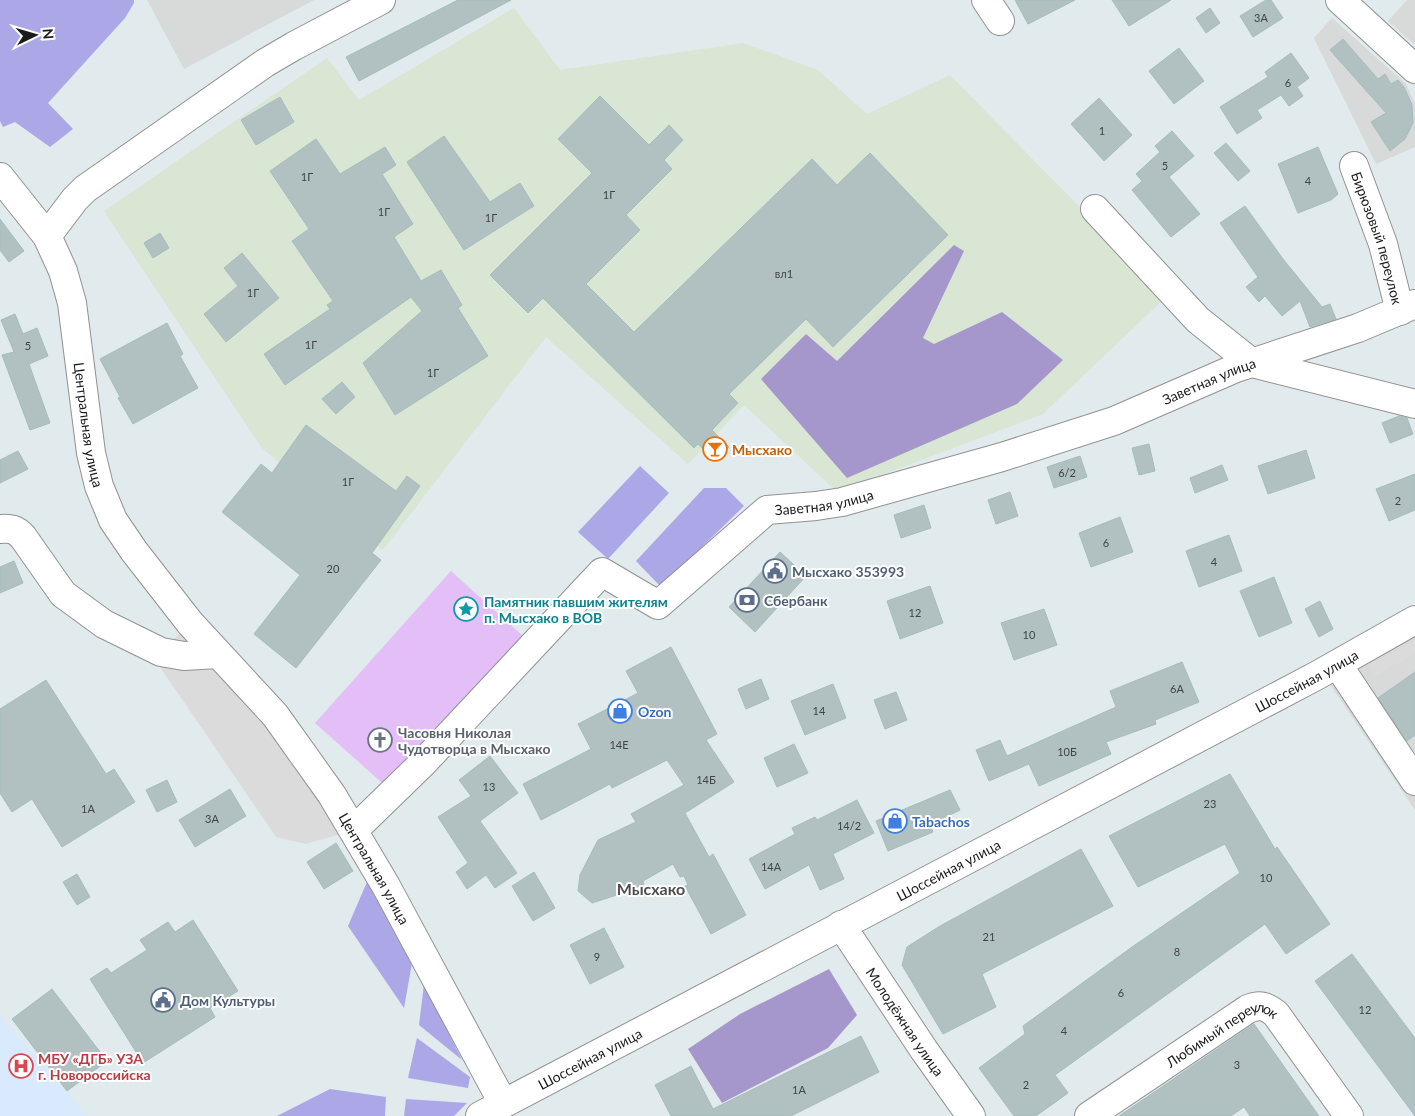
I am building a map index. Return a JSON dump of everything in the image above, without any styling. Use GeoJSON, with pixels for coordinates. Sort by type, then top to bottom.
{"type":"FeatureCollection","features":[{"type":"Feature","properties":{"kind":"street"},"geometry":{"type":"LineString","coordinates":[[47,236],[75,199],[101,178],[265,63],[381,0]]}},
{"type":"Feature","properties":{"kind":"street"},"geometry":{"type":"LineString","coordinates":[[1340,0],[1415,69]]}},
{"type":"Feature","properties":{"kind":"street","name":"Бирюзовый переулок"},"geometry":{"type":"LineString","coordinates":[[1354,166],[1407,308]]}},
{"type":"Feature","properties":{"kind":"street","name":"Центральная улица"},"geometry":{"type":"LineString","coordinates":[[0,177],[47,236],[63,271],[72,303],[90,453],[99,486],[112,520],[190,623],[275,715],[332,795],[354,830],[503,1103]]}},
{"type":"Feature","properties":{"kind":"street"},"geometry":{"type":"LineString","coordinates":[[1095,209],[1198,320],[1252,363],[1415,404]]}},
{"type":"Feature","properties":{"kind":"street","name":"Заветная улица"},"geometry":{"type":"LineString","coordinates":[[354,830],[423,763],[602,572],[658,605],[767,510],[842,502],[1002,457],[1114,421],[1228,372],[1358,328],[1407,308]]}},
{"type":"Feature","properties":{"kind":"street"},"geometry":{"type":"LineString","coordinates":[[0,529],[17,530],[63,594],[104,624],[161,652],[184,656],[218,654]]}},
{"type":"Feature","properties":{"kind":"street","name":"Шоссейная улица"},"geometry":{"type":"LineString","coordinates":[[480,1116],[1338,665],[1415,620]]}},
{"type":"Feature","properties":{"kind":"street"},"geometry":{"type":"LineString","coordinates":[[1338,665],[1415,781]]}},
{"type":"Feature","properties":{"kind":"street","name":"Молодёжная улица"},"geometry":{"type":"LineString","coordinates":[[842,925],[924,1050],[971,1116]]}},
{"type":"Feature","properties":{"kind":"street","name":"Любимый переулок"},"geometry":{"type":"LineString","coordinates":[[1089,1116],[1248,1009],[1258,1005],[1268,1007],[1276,1014],[1349,1116]]}},
{"type":"Feature","properties":{"kind":"shaded area"},"geometry":{"type":"Polygon","coordinates":[[[0,0],[134,0],[125,18],[48,103],[73,129],[50,147],[15,122],[3,127],[0,121],[0,0]]]}},
{"type":"Feature","properties":{"kind":"shaded area"},"geometry":{"type":"Polygon","coordinates":[[[147,0],[314,0],[184,69],[147,0]]]}},
{"type":"Feature","properties":{"kind":"shaded area"},"geometry":{"type":"Polygon","coordinates":[[[1407,0],[1415,0],[1415,45],[1388,21],[1407,0]]]}},
{"type":"Feature","properties":{"kind":"shaded area"},"geometry":{"type":"Polygon","coordinates":[[[514,8],[560,70],[743,43],[818,70],[867,114],[950,75],[1167,296],[1043,414],[837,492],[744,405],[688,464],[546,337],[383,550],[262,448],[104,211],[327,58],[359,100],[514,8]]]}},
{"type":"Feature","properties":{"kind":"shaded area"},"geometry":{"type":"Polygon","coordinates":[[[1332,18],[1406,84],[1415,104],[1415,147],[1376,164],[1314,38],[1332,18]]]}},
{"type":"Feature","properties":{"kind":"shaded area"},"geometry":{"type":"Polygon","coordinates":[[[954,245],[964,251],[923,338],[934,344],[1002,312],[1063,360],[1017,404],[847,478],[761,379],[806,334],[837,361],[954,245]]]}},
{"type":"Feature","properties":{"kind":"shaded area"},"geometry":{"type":"Polygon","coordinates":[[[640,466],[669,493],[608,559],[578,532],[640,466]]]}},
{"type":"Feature","properties":{"kind":"shaded area"},"geometry":{"type":"Polygon","coordinates":[[[704,488],[726,488],[744,506],[661,587],[636,561],[704,488]]]}},
{"type":"Feature","properties":{"kind":"shaded area"},"geometry":{"type":"Polygon","coordinates":[[[451,571],[525,638],[390,790],[315,723],[451,571]]]}},
{"type":"Feature","properties":{"kind":"shaded area"},"geometry":{"type":"Polygon","coordinates":[[[190,623],[354,830],[306,844],[276,837],[156,661],[161,652],[190,623]]]}},
{"type":"Feature","properties":{"kind":"shaded area"},"geometry":{"type":"Polygon","coordinates":[[[1415,632],[1415,810],[1327,680],[1415,632]]]}},
{"type":"Feature","properties":{"kind":"shaded area"},"geometry":{"type":"Polygon","coordinates":[[[1415,640],[1415,654],[1375,676],[1369,665],[1415,640]]]}},
{"type":"Feature","properties":{"kind":"shaded area"},"geometry":{"type":"Polygon","coordinates":[[[367,882],[412,963],[404,1008],[348,926],[367,882]]]}},
{"type":"Feature","properties":{"kind":"shaded area"},"geometry":{"type":"Polygon","coordinates":[[[829,969],[857,1015],[828,1048],[722,1103],[688,1049],[740,1014],[829,969]]]}},
{"type":"Feature","properties":{"kind":"shaded area"},"geometry":{"type":"Polygon","coordinates":[[[424,984],[462,1060],[419,1025],[424,984]]]}},
{"type":"Feature","properties":{"kind":"shaded area","name":"МБУ «ДГБ» УЗА г. Новороссийска"},"geometry":{"type":"Polygon","coordinates":[[[0,1016],[86,1115],[85,1116],[0,1116],[0,1016]]]}},
{"type":"Feature","properties":{"kind":"shaded area"},"geometry":{"type":"Polygon","coordinates":[[[417,1038],[470,1077],[468,1088],[408,1078],[417,1038]]]}},
{"type":"Feature","properties":{"kind":"shaded area"},"geometry":{"type":"Polygon","coordinates":[[[330,1089],[386,1097],[385,1116],[277,1116],[330,1089]]]}},
{"type":"Feature","properties":{"kind":"shaded area"},"geometry":{"type":"Polygon","coordinates":[[[406,1099],[467,1103],[454,1116],[404,1116],[406,1099]]]}},
{"type":"Feature","properties":{"kind":"building"},"geometry":{"type":"Polygon","coordinates":[[[458,0],[511,0],[359,81],[346,57],[458,0]]]}},
{"type":"Feature","properties":{"kind":"building"},"geometry":{"type":"Polygon","coordinates":[[[1015,0],[1075,0],[1028,24],[1015,0]]]}},
{"type":"Feature","properties":{"kind":"building"},"geometry":{"type":"Polygon","coordinates":[[[1112,0],[1171,0],[1129,26],[1112,0]]]}},
{"type":"Feature","properties":{"kind":"building"},"geometry":{"type":"Polygon","coordinates":[[[1266,0],[1271,0],[1283,18],[1253,37],[1240,16],[1266,0]]]}},
{"type":"Feature","properties":{"kind":"building"},"geometry":{"type":"Polygon","coordinates":[[[1210,8],[1220,23],[1206,33],[1196,18],[1210,8]]]}},
{"type":"Feature","properties":{"kind":"building"},"geometry":{"type":"Polygon","coordinates":[[[1343,39],[1378,79],[1385,74],[1391,84],[1398,80],[1404,87],[1412,105],[1413,123],[1405,139],[1390,151],[1371,122],[1386,113],[1330,50],[1343,39]]]}},
{"type":"Feature","properties":{"kind":"building"},"geometry":{"type":"Polygon","coordinates":[[[1179,48],[1204,81],[1174,104],[1149,71],[1179,48]]]}},
{"type":"Feature","properties":{"kind":"building"},"geometry":{"type":"Polygon","coordinates":[[[1291,53],[1309,78],[1297,87],[1303,96],[1289,106],[1281,95],[1257,110],[1262,118],[1237,134],[1220,107],[1268,77],[1265,72],[1291,53]]]}},
{"type":"Feature","properties":{"kind":"building"},"geometry":{"type":"Polygon","coordinates":[[[600,96],[649,145],[669,125],[683,140],[664,160],[672,169],[626,215],[640,230],[586,284],[634,332],[812,159],[837,185],[870,153],[948,235],[833,347],[806,319],[729,394],[738,403],[712,430],[729,447],[715,461],[698,444],[694,448],[543,298],[528,313],[490,275],[592,173],[558,139],[600,96]]]}},
{"type":"Feature","properties":{"kind":"building"},"geometry":{"type":"Polygon","coordinates":[[[280,97],[294,122],[256,145],[241,120],[280,97]]]}},
{"type":"Feature","properties":{"kind":"building"},"geometry":{"type":"Polygon","coordinates":[[[1099,98],[1132,135],[1104,161],[1071,124],[1099,98]]]}},
{"type":"Feature","properties":{"kind":"building"},"geometry":{"type":"Polygon","coordinates":[[[1172,131],[1194,156],[1169,177],[1200,214],[1171,237],[1132,190],[1142,181],[1136,174],[1160,152],[1155,146],[1172,131]]]}},
{"type":"Feature","properties":{"kind":"building"},"geometry":{"type":"Polygon","coordinates":[[[444,136],[490,202],[520,183],[534,206],[464,250],[407,162],[444,136]]]}},
{"type":"Feature","properties":{"kind":"building"},"geometry":{"type":"Polygon","coordinates":[[[316,139],[340,174],[385,147],[396,165],[382,174],[413,224],[394,237],[421,281],[441,270],[462,305],[458,308],[488,356],[395,415],[363,363],[422,311],[411,297],[285,385],[264,354],[330,309],[327,305],[333,301],[292,241],[309,229],[270,171],[316,139]]]}},
{"type":"Feature","properties":{"kind":"building"},"geometry":{"type":"Polygon","coordinates":[[[1226,143],[1250,171],[1238,181],[1214,153],[1226,143]]]}},
{"type":"Feature","properties":{"kind":"building"},"geometry":{"type":"Polygon","coordinates":[[[1318,147],[1338,194],[1331,200],[1298,213],[1278,164],[1318,147]]]}},
{"type":"Feature","properties":{"kind":"building"},"geometry":{"type":"Polygon","coordinates":[[[1245,206],[1283,259],[1322,307],[1330,304],[1336,319],[1310,327],[1300,301],[1282,316],[1265,296],[1259,302],[1246,287],[1258,277],[1220,223],[1245,206]]]}},
{"type":"Feature","properties":{"kind":"building"},"geometry":{"type":"Polygon","coordinates":[[[0,219],[24,251],[9,262],[0,250],[0,219]]]}},
{"type":"Feature","properties":{"kind":"building"},"geometry":{"type":"Polygon","coordinates":[[[160,233],[169,248],[153,258],[144,243],[160,233]]]}},
{"type":"Feature","properties":{"kind":"building"},"geometry":{"type":"Polygon","coordinates":[[[242,253],[279,298],[226,342],[204,314],[238,286],[224,268],[242,253]]]}},
{"type":"Feature","properties":{"kind":"building"},"geometry":{"type":"Polygon","coordinates":[[[15,314],[23,334],[37,328],[48,356],[29,364],[50,423],[30,430],[2,355],[14,352],[1,320],[15,314]]]}},
{"type":"Feature","properties":{"kind":"building"},"geometry":{"type":"Polygon","coordinates":[[[167,323],[183,354],[180,356],[198,388],[133,424],[118,398],[120,397],[100,359],[167,323]]]}},
{"type":"Feature","properties":{"kind":"building"},"geometry":{"type":"Polygon","coordinates":[[[342,382],[355,397],[336,414],[322,399],[342,382]]]}},
{"type":"Feature","properties":{"kind":"building"},"geometry":{"type":"Polygon","coordinates":[[[1399,416],[1407,418],[1413,434],[1390,443],[1382,423],[1399,416]]]}},
{"type":"Feature","properties":{"kind":"building"},"geometry":{"type":"Polygon","coordinates":[[[306,425],[396,491],[407,476],[420,486],[372,553],[381,560],[296,668],[254,634],[300,575],[222,512],[261,464],[272,473],[306,425]]]}},
{"type":"Feature","properties":{"kind":"building"},"geometry":{"type":"Polygon","coordinates":[[[1149,444],[1155,471],[1139,475],[1132,448],[1149,444]]]}},
{"type":"Feature","properties":{"kind":"building"},"geometry":{"type":"Polygon","coordinates":[[[1306,450],[1315,478],[1268,494],[1258,466],[1306,450]]]}},
{"type":"Feature","properties":{"kind":"building"},"geometry":{"type":"Polygon","coordinates":[[[18,451],[28,469],[0,483],[0,460],[18,451]]]}},
{"type":"Feature","properties":{"kind":"building"},"geometry":{"type":"Polygon","coordinates":[[[1080,456],[1087,477],[1054,488],[1047,467],[1080,456]]]}},
{"type":"Feature","properties":{"kind":"building"},"geometry":{"type":"Polygon","coordinates":[[[1222,465],[1228,480],[1195,493],[1190,478],[1222,465]]]}},
{"type":"Feature","properties":{"kind":"building"},"geometry":{"type":"Polygon","coordinates":[[[1415,474],[1415,510],[1389,521],[1376,489],[1415,474]]]}},
{"type":"Feature","properties":{"kind":"building"},"geometry":{"type":"Polygon","coordinates":[[[1010,492],[1018,516],[996,524],[988,500],[1010,492]]]}},
{"type":"Feature","properties":{"kind":"building"},"geometry":{"type":"Polygon","coordinates":[[[924,505],[931,528],[901,538],[894,515],[924,505]]]}},
{"type":"Feature","properties":{"kind":"building"},"geometry":{"type":"Polygon","coordinates":[[[1120,517],[1133,552],[1091,567],[1079,533],[1120,517]]]}},
{"type":"Feature","properties":{"kind":"building"},"geometry":{"type":"Polygon","coordinates":[[[1229,535],[1242,571],[1199,587],[1186,551],[1229,535]]]}},
{"type":"Feature","properties":{"kind":"building"},"geometry":{"type":"Polygon","coordinates":[[[780,552],[806,576],[755,632],[729,607],[780,552]]]}},
{"type":"Feature","properties":{"kind":"building"},"geometry":{"type":"Polygon","coordinates":[[[14,561],[23,583],[0,593],[0,567],[14,561]]]}},
{"type":"Feature","properties":{"kind":"building"},"geometry":{"type":"Polygon","coordinates":[[[1274,577],[1292,623],[1259,637],[1240,591],[1274,577]]]}},
{"type":"Feature","properties":{"kind":"building"},"geometry":{"type":"Polygon","coordinates":[[[930,586],[943,623],[900,639],[887,601],[930,586]]]}},
{"type":"Feature","properties":{"kind":"building"},"geometry":{"type":"Polygon","coordinates":[[[1320,601],[1333,629],[1319,637],[1305,609],[1320,601]]]}},
{"type":"Feature","properties":{"kind":"building"},"geometry":{"type":"Polygon","coordinates":[[[1044,609],[1057,645],[1014,660],[1001,623],[1044,609]]]}},
{"type":"Feature","properties":{"kind":"building"},"geometry":{"type":"Polygon","coordinates":[[[671,647],[717,734],[706,740],[734,782],[685,813],[709,857],[713,854],[746,915],[711,934],[685,886],[688,885],[684,876],[680,877],[673,864],[643,881],[644,884],[592,903],[578,891],[580,875],[598,840],[636,822],[631,814],[684,785],[667,760],[612,788],[610,784],[541,820],[523,784],[591,749],[578,724],[638,693],[626,671],[671,647]]]}},
{"type":"Feature","properties":{"kind":"building"},"geometry":{"type":"Polygon","coordinates":[[[1182,662],[1199,702],[1155,720],[1156,724],[1106,742],[1111,754],[1039,786],[1029,764],[989,781],[976,750],[1000,740],[1007,756],[1116,707],[1110,691],[1182,662]]]}},
{"type":"Feature","properties":{"kind":"building"},"geometry":{"type":"Polygon","coordinates":[[[1415,672],[1415,735],[1407,741],[1378,698],[1415,672]]]}},
{"type":"Feature","properties":{"kind":"building"},"geometry":{"type":"Polygon","coordinates":[[[761,679],[769,699],[746,709],[738,689],[761,679]]]}},
{"type":"Feature","properties":{"kind":"building"},"geometry":{"type":"Polygon","coordinates":[[[46,680],[106,774],[114,769],[135,802],[62,847],[32,799],[12,812],[0,793],[0,709],[46,680]]]}},
{"type":"Feature","properties":{"kind":"building"},"geometry":{"type":"Polygon","coordinates":[[[833,684],[846,718],[805,735],[791,701],[833,684]]]}},
{"type":"Feature","properties":{"kind":"building"},"geometry":{"type":"Polygon","coordinates":[[[896,692],[907,720],[885,729],[874,700],[896,692]]]}},
{"type":"Feature","properties":{"kind":"building"},"geometry":{"type":"Polygon","coordinates":[[[794,744],[808,773],[777,787],[764,758],[794,744]]]}},
{"type":"Feature","properties":{"kind":"building"},"geometry":{"type":"Polygon","coordinates":[[[490,756],[518,793],[480,821],[517,873],[495,888],[486,875],[467,889],[456,872],[468,863],[438,817],[471,796],[459,780],[490,756]]]}},
{"type":"Feature","properties":{"kind":"building"},"geometry":{"type":"Polygon","coordinates":[[[1230,774],[1275,849],[1277,847],[1330,924],[1286,954],[1265,924],[1055,1075],[1068,1093],[1036,1116],[1014,1116],[979,1068],[1025,1034],[1023,1026],[1132,947],[1240,873],[1225,844],[1138,887],[1109,836],[1230,774]]]}},
{"type":"Feature","properties":{"kind":"building"},"geometry":{"type":"Polygon","coordinates":[[[167,780],[177,802],[157,812],[146,790],[167,780]]]}},
{"type":"Feature","properties":{"kind":"building"},"geometry":{"type":"Polygon","coordinates":[[[230,789],[246,816],[195,847],[179,820],[230,789]]]}},
{"type":"Feature","properties":{"kind":"building"},"geometry":{"type":"Polygon","coordinates":[[[950,790],[960,810],[930,825],[933,832],[888,851],[876,821],[950,790]]]}},
{"type":"Feature","properties":{"kind":"building"},"geometry":{"type":"Polygon","coordinates":[[[857,800],[874,833],[833,854],[844,879],[820,890],[809,865],[765,889],[749,859],[795,834],[792,828],[815,817],[817,820],[857,800]]]}},
{"type":"Feature","properties":{"kind":"building"},"geometry":{"type":"Polygon","coordinates":[[[336,843],[353,871],[324,889],[307,862],[336,843]]]}},
{"type":"Feature","properties":{"kind":"building"},"geometry":{"type":"Polygon","coordinates":[[[1081,849],[1113,906],[982,974],[996,1007],[943,1034],[902,965],[907,947],[940,926],[1081,849]]]}},
{"type":"Feature","properties":{"kind":"building"},"geometry":{"type":"Polygon","coordinates":[[[534,872],[555,908],[533,921],[512,886],[534,872]]]}},
{"type":"Feature","properties":{"kind":"building"},"geometry":{"type":"Polygon","coordinates":[[[77,874],[90,897],[77,905],[63,882],[77,874]]]}},
{"type":"Feature","properties":{"kind":"building","name":"Дом Культуры"},"geometry":{"type":"Polygon","coordinates":[[[193,920],[238,991],[210,1008],[215,1017],[143,1063],[90,979],[107,968],[111,973],[147,950],[140,940],[168,922],[175,932],[193,920]]]}},
{"type":"Feature","properties":{"kind":"building"},"geometry":{"type":"Polygon","coordinates":[[[604,928],[624,967],[590,984],[570,945],[604,928]]]}},
{"type":"Feature","properties":{"kind":"building"},"geometry":{"type":"Polygon","coordinates":[[[1352,954],[1415,1038],[1415,1116],[1315,981],[1352,954]]]}},
{"type":"Feature","properties":{"kind":"building"},"geometry":{"type":"Polygon","coordinates":[[[52,989],[107,1061],[67,1091],[12,1019],[52,989]]]}},
{"type":"Feature","properties":{"kind":"building"},"geometry":{"type":"Polygon","coordinates":[[[1254,1024],[1319,1116],[1250,1116],[1244,1107],[1231,1116],[1119,1116],[1254,1024]]]}},
{"type":"Feature","properties":{"kind":"building"},"geometry":{"type":"Polygon","coordinates":[[[861,1036],[879,1072],[791,1116],[671,1116],[655,1085],[691,1066],[713,1109],[861,1036]]]}},
{"type":"Feature","properties":{"kind":"place","name":"Мысхако"},"geometry":{"type":"Point","coordinates":[715,449]}},
{"type":"Feature","properties":{"kind":"place","name":"Мысхако 353993"},"geometry":{"type":"Point","coordinates":[775,571]}},
{"type":"Feature","properties":{"kind":"place","name":"Сбербанк"},"geometry":{"type":"Point","coordinates":[747,600]}},
{"type":"Feature","properties":{"kind":"place","name":"Памятник павшим жителям п. Мысхако в ВОВ"},"geometry":{"type":"Point","coordinates":[466,609]}},
{"type":"Feature","properties":{"kind":"place","name":"Ozon"},"geometry":{"type":"Point","coordinates":[620,711]}},
{"type":"Feature","properties":{"kind":"place","name":"Часовня Николая Чудотворца в Мысхако"},"geometry":{"type":"Point","coordinates":[380,740]}},
{"type":"Feature","properties":{"kind":"place","name":"Tabachos"},"geometry":{"type":"Point","coordinates":[895,821]}},
{"type":"Feature","properties":{"kind":"place","name":"Дом Культуры"},"geometry":{"type":"Point","coordinates":[163,1000]}},
{"type":"Feature","properties":{"kind":"place","name":"МБУ «ДГБ» УЗА г. Новороссийска"},"geometry":{"type":"Point","coordinates":[21,1066]}},
{"type":"Feature","properties":{"kind":"district","name":"Мысхако"},"geometry":{"type":"Point","coordinates":[651,888]}}]}
